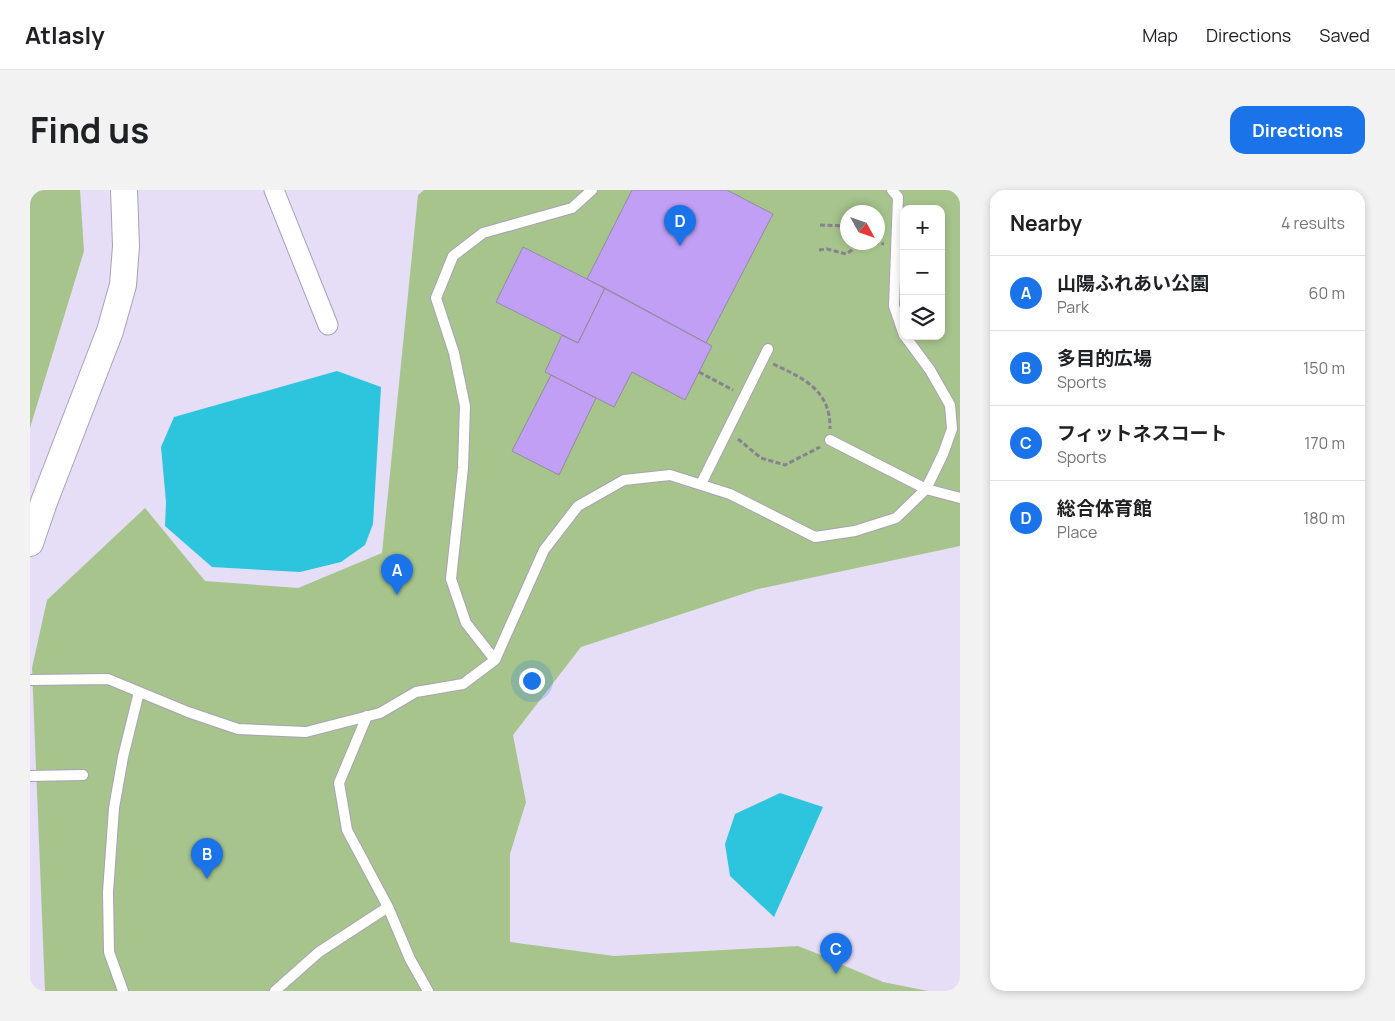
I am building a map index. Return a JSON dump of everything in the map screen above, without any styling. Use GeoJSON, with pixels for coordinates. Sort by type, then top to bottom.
{"type":"FeatureCollection","features":[{"type":"Feature","properties":{"kind":"street"},"geometry":{"type":"LineString","coordinates":[[30,543],[110,331],[123,285],[126,246],[124,190]]}},
{"type":"Feature","properties":{"kind":"street"},"geometry":{"type":"LineString","coordinates":[[274,190],[328,326]]}},
{"type":"Feature","properties":{"kind":"lane"},"geometry":{"type":"LineString","coordinates":[[495,660],[466,623],[451,579],[463,468],[464,406],[454,353],[436,298],[453,256],[483,233],[572,208],[592,190]]}},
{"type":"Feature","properties":{"kind":"lane"},"geometry":{"type":"LineString","coordinates":[[892,190],[898,197],[894,306],[900,324]]}},
{"type":"Feature","properties":{"kind":"lane"},"geometry":{"type":"LineString","coordinates":[[30,680],[108,679],[238,729],[306,732],[380,713],[416,692],[463,684],[495,660],[544,550],[578,506],[624,480],[670,474],[730,494],[815,537],[855,531],[896,518],[926,489],[943,454],[952,428],[950,405],[930,370],[907,340]]}},
{"type":"Feature","properties":{"kind":"lane"},"geometry":{"type":"LineString","coordinates":[[701,484],[768,349]]}},
{"type":"Feature","properties":{"kind":"lane"},"geometry":{"type":"LineString","coordinates":[[830,440],[926,489],[960,498]]}},
{"type":"Feature","properties":{"kind":"lane"},"geometry":{"type":"LineString","coordinates":[[124,991],[109,952],[108,892],[114,808],[123,756],[139,692]]}},
{"type":"Feature","properties":{"kind":"lane"},"geometry":{"type":"LineString","coordinates":[[367,716],[339,783],[347,830],[388,907],[410,959],[428,991]]}},
{"type":"Feature","properties":{"kind":"lane"},"geometry":{"type":"LineString","coordinates":[[30,776],[83,775]]}},
{"type":"Feature","properties":{"kind":"lane"},"geometry":{"type":"LineString","coordinates":[[275,991],[319,952],[388,907]]}},
{"type":"Feature","properties":{"kind":"path"},"geometry":{"type":"LineString","coordinates":[[820,225],[840,226]]}},
{"type":"Feature","properties":{"kind":"path"},"geometry":{"type":"LineString","coordinates":[[819,250],[827,249],[846,254],[852,250]]}},
{"type":"Feature","properties":{"kind":"path"},"geometry":{"type":"LineString","coordinates":[[727,432],[744,442],[761,458],[785,464],[815,452],[830,440],[830,424],[822,394],[799,376],[764,359]]}},
{"type":"Feature","properties":{"kind":"path"},"geometry":{"type":"LineString","coordinates":[[699,372],[745,396]]}},
{"type":"Feature","properties":{"kind":"green space"},"geometry":{"type":"Polygon","coordinates":[[[30,190],[80,190],[84,251],[30,428],[30,190]]]}},
{"type":"Feature","properties":{"kind":"green space"},"geometry":{"type":"Polygon","coordinates":[[[424,190],[960,190],[960,546],[758,589],[581,647],[513,735],[526,802],[510,854],[510,942],[614,956],[798,946],[832,958],[838,963],[883,982],[928,991],[45,991],[32,668],[47,600],[145,508],[205,581],[298,588],[382,553],[418,195],[424,190]]]}},
{"type":"Feature","properties":{"kind":"water"},"geometry":{"type":"Polygon","coordinates":[[[337,371],[381,387],[373,524],[365,545],[341,562],[300,572],[212,567],[165,526],[166,502],[161,447],[174,417],[337,371]]]}},
{"type":"Feature","properties":{"kind":"water"},"geometry":{"type":"Polygon","coordinates":[[[780,793],[823,807],[774,917],[730,876],[725,844],[735,814],[780,793]]]}},
{"type":"Feature","properties":{"kind":"building"},"geometry":{"type":"Polygon","coordinates":[[[632,190],[727,190],[773,214],[706,343],[587,279],[632,190]]]}},
{"type":"Feature","properties":{"kind":"building"},"geometry":{"type":"Polygon","coordinates":[[[523,247],[605,288],[578,343],[496,302],[523,247]]]}},
{"type":"Feature","properties":{"kind":"building"},"geometry":{"type":"Polygon","coordinates":[[[605,288],[712,346],[685,400],[632,372],[614,407],[545,372],[562,335],[578,343],[605,288]]]}},
{"type":"Feature","properties":{"kind":"building"},"geometry":{"type":"Polygon","coordinates":[[[551,375],[596,398],[559,475],[512,451],[551,375]]]}},
{"type":"Feature","properties":{"kind":"place","name":"総合体育館"},"geometry":{"type":"Point","coordinates":[680,246]}},
{"type":"Feature","properties":{"kind":"place","name":"山陽ふれあい公園"},"geometry":{"type":"Point","coordinates":[397,595]}},
{"type":"Feature","properties":{"kind":"place","name":"多目的広場"},"geometry":{"type":"Point","coordinates":[207,879]}},
{"type":"Feature","properties":{"kind":"place","name":"フィットネスコート"},"geometry":{"type":"Point","coordinates":[836,974]}}]}
